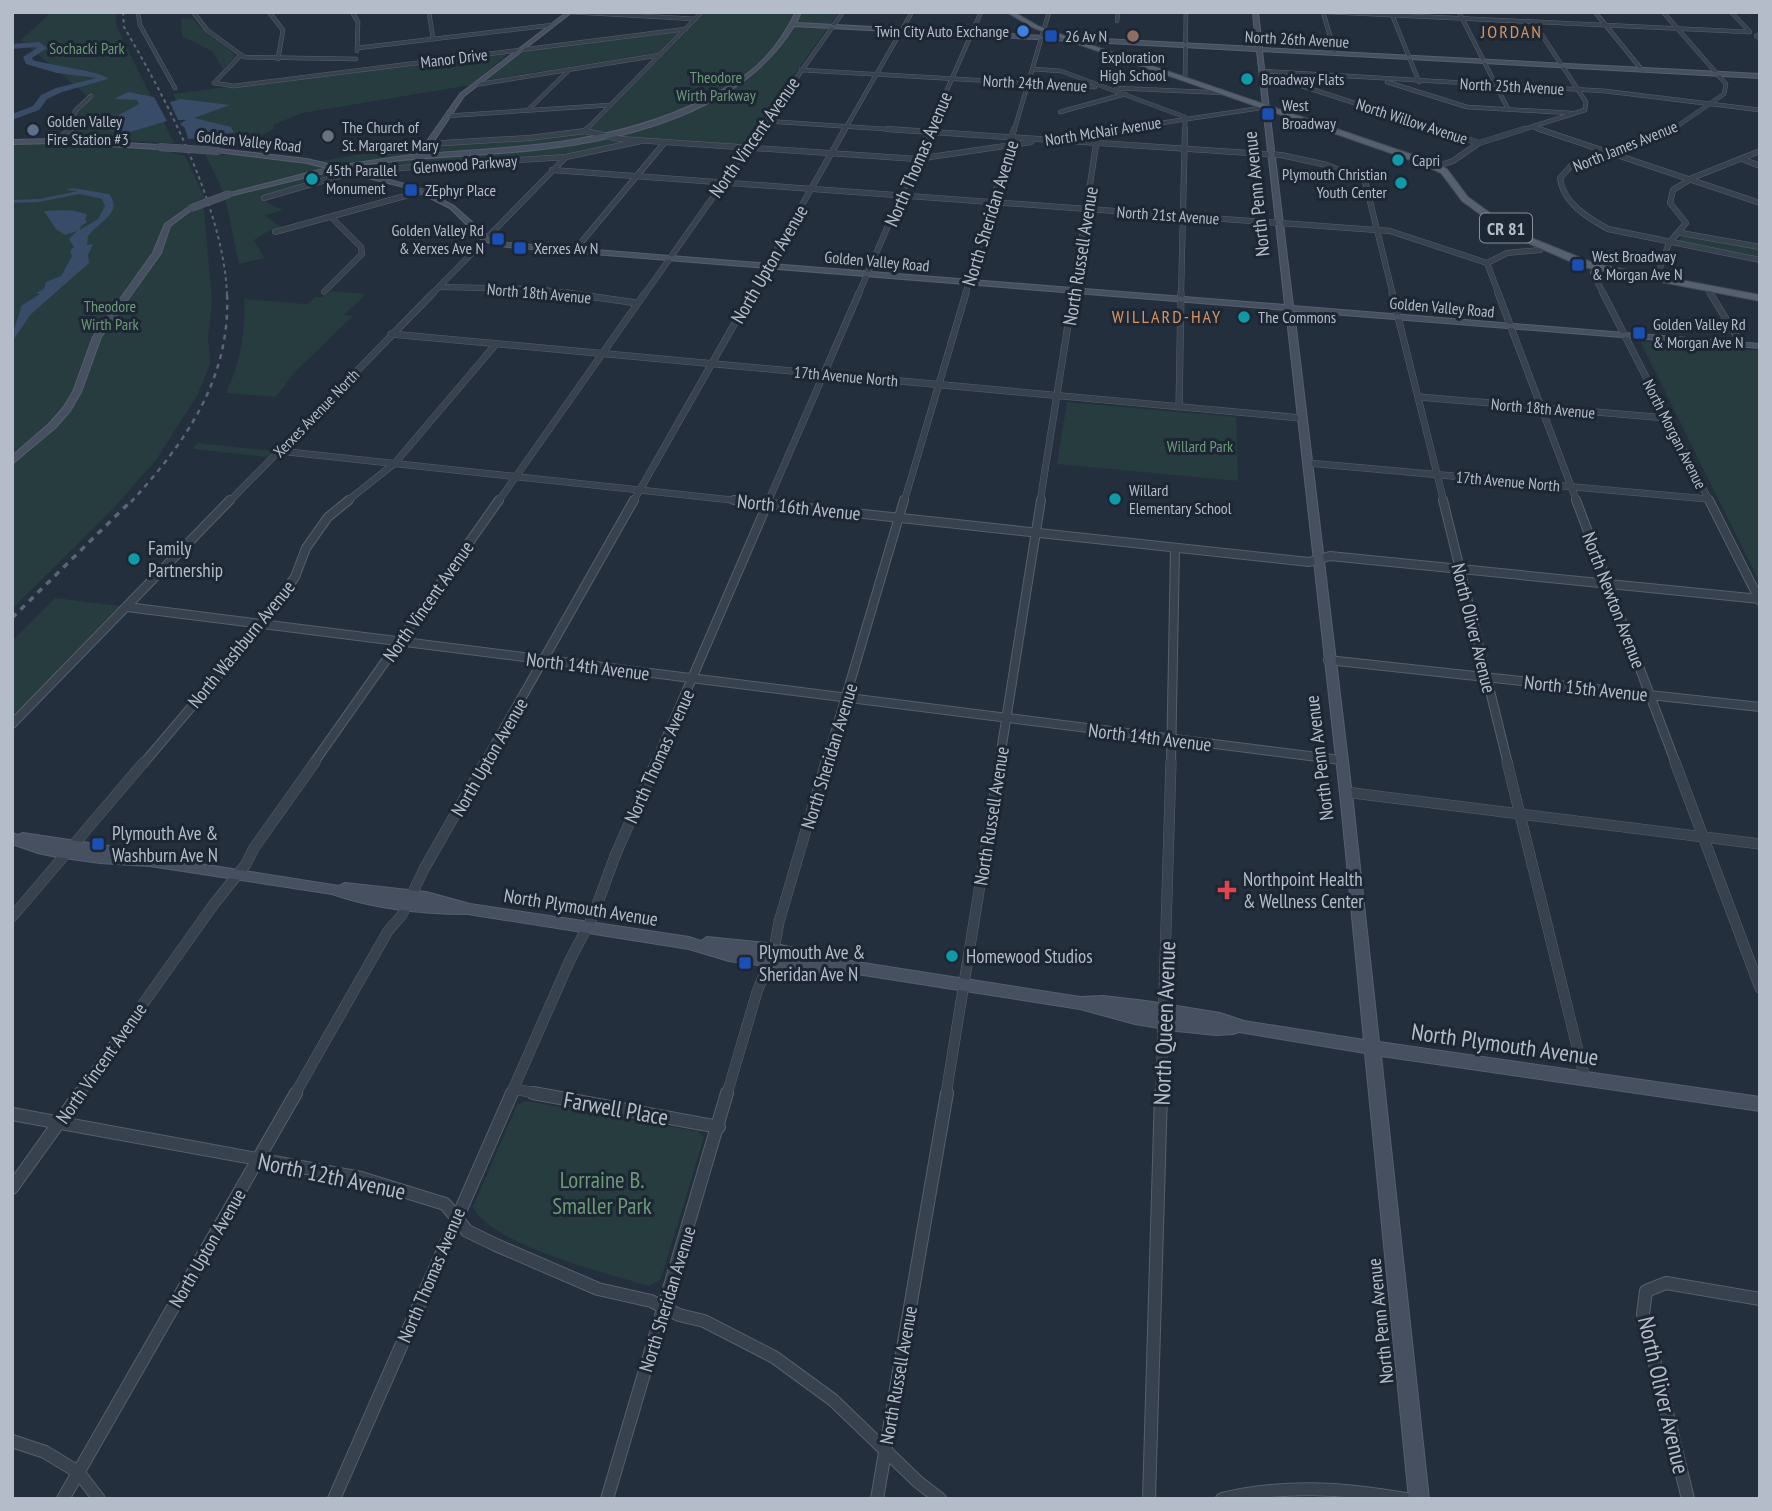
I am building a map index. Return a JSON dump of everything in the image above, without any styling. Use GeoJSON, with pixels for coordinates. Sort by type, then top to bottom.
{"type":"FeatureCollection","features":[{"type":"Feature","properties":{"kind":"main road","name":"CR 81"},"geometry":{"type":"LineString","coordinates":[[1009,12],[1070,39],[1415,158],[1444,171],[1471,205],[1498,223],[1531,241],[1595,266]]}},
{"type":"Feature","properties":{"kind":"main road","name":"CR 81"},"geometry":{"type":"LineString","coordinates":[[1435,167],[1450,193],[1463,206],[1500,231],[1539,250],[1710,293],[1760,300]]}},
{"type":"Feature","properties":{"kind":"main road","name":"CR 81"},"geometry":{"type":"LineString","coordinates":[[1676,284],[1760,300]]}},
{"type":"Feature","properties":{"kind":"street"},"geometry":{"type":"LineString","coordinates":[[138,12],[139,25],[175,88]]}},
{"type":"Feature","properties":{"kind":"street"},"geometry":{"type":"LineString","coordinates":[[193,12],[206,30],[240,56],[356,59]]}},
{"type":"Feature","properties":{"kind":"street"},"geometry":{"type":"LineString","coordinates":[[270,12],[283,30],[278,59]]}},
{"type":"Feature","properties":{"kind":"street"},"geometry":{"type":"LineString","coordinates":[[352,12],[357,18],[356,71]]}},
{"type":"Feature","properties":{"kind":"street"},"geometry":{"type":"LineString","coordinates":[[429,12],[433,39]]}},
{"type":"Feature","properties":{"kind":"street"},"geometry":{"type":"LineString","coordinates":[[509,58],[562,12]]}},
{"type":"Feature","properties":{"kind":"street"},"geometry":{"type":"LineString","coordinates":[[420,156],[459,98],[570,12],[696,19]]}},
{"type":"Feature","properties":{"kind":"street"},"geometry":{"type":"LineString","coordinates":[[585,131],[702,12]]}},
{"type":"Feature","properties":{"kind":"street"},"geometry":{"type":"LineString","coordinates":[[12,461],[47,432],[66,409],[77,392],[97,337],[158,253],[167,225],[191,208],[229,194],[371,161],[539,147],[606,136],[679,111],[732,86],[766,60],[799,12]]}},
{"type":"Feature","properties":{"kind":"street","name":"North Vincent Avenue"},"geometry":{"type":"LineString","coordinates":[[12,1188],[214,904],[239,874],[254,848],[843,12]]}},
{"type":"Feature","properties":{"kind":"street","name":"North Upton Avenue"},"geometry":{"type":"LineString","coordinates":[[63,1499],[388,932],[411,900],[424,869],[912,12]]}},
{"type":"Feature","properties":{"kind":"street","name":"North Thomas Avenue"},"geometry":{"type":"LineString","coordinates":[[334,1499],[570,960],[588,928],[615,856],[694,680],[981,12]]}},
{"type":"Feature","properties":{"kind":"street","name":"North Sheridan Avenue"},"geometry":{"type":"LineString","coordinates":[[607,1499],[757,992],[772,955],[779,922],[1049,12]]}},
{"type":"Feature","properties":{"kind":"street"},"geometry":{"type":"LineString","coordinates":[[1116,21],[1118,12]]}},
{"type":"Feature","properties":{"kind":"street"},"geometry":{"type":"LineString","coordinates":[[1185,79],[1186,12]]}},
{"type":"Feature","properties":{"kind":"street","name":"North Penn Avenue"},"geometry":{"type":"LineString","coordinates":[[1255,12],[1345,792],[1419,1499]]}},
{"type":"Feature","properties":{"kind":"street"},"geometry":{"type":"LineString","coordinates":[[1335,54],[1326,12],[1749,32],[1731,12]]}},
{"type":"Feature","properties":{"kind":"street"},"geometry":{"type":"LineString","coordinates":[[1459,12],[1508,109]]}},
{"type":"Feature","properties":{"kind":"street"},"geometry":{"type":"LineString","coordinates":[[1595,12],[1642,70]]}},
{"type":"Feature","properties":{"kind":"street"},"geometry":{"type":"LineString","coordinates":[[1663,12],[1720,74],[1726,90],[1714,103]]}},
{"type":"Feature","properties":{"kind":"street"},"geometry":{"type":"LineString","coordinates":[[1391,14],[1422,89],[1417,91]]}},
{"type":"Feature","properties":{"kind":"street"},"geometry":{"type":"LineString","coordinates":[[1435,167],[1448,166],[1467,149],[1479,143],[1578,114],[1587,106],[1534,23]]}},
{"type":"Feature","properties":{"kind":"street","name":"North 26th Avenue"},"geometry":{"type":"LineString","coordinates":[[792,24],[1760,76]]}},
{"type":"Feature","properties":{"kind":"street"},"geometry":{"type":"LineString","coordinates":[[357,48],[553,25]]}},
{"type":"Feature","properties":{"kind":"street","name":"Manor Drive"},"geometry":{"type":"LineString","coordinates":[[240,56],[214,83],[222,86],[356,71],[686,29]]}},
{"type":"Feature","properties":{"kind":"street"},"geometry":{"type":"LineString","coordinates":[[474,85],[660,55]]}},
{"type":"Feature","properties":{"kind":"street"},"geometry":{"type":"LineString","coordinates":[[528,110],[571,69]]}},
{"type":"Feature","properties":{"kind":"street"},"geometry":{"type":"LineString","coordinates":[[1033,69],[1061,71],[1185,119],[1179,407]]}},
{"type":"Feature","properties":{"kind":"street","name":"North 24th Avenue"},"geometry":{"type":"LineString","coordinates":[[801,70],[1226,93]]}},
{"type":"Feature","properties":{"kind":"street","name":"North 25th Avenue"},"geometry":{"type":"LineString","coordinates":[[1264,73],[1578,89],[1760,110]]}},
{"type":"Feature","properties":{"kind":"street","name":"North Willow Avenue"},"geometry":{"type":"LineString","coordinates":[[1264,73],[1479,143]]}},
{"type":"Feature","properties":{"kind":"street"},"geometry":{"type":"LineString","coordinates":[[1375,78],[1467,107],[1578,114]]}},
{"type":"Feature","properties":{"kind":"street"},"geometry":{"type":"LineString","coordinates":[[1060,112],[1125,94]]}},
{"type":"Feature","properties":{"kind":"street"},"geometry":{"type":"LineString","coordinates":[[57,141],[70,131],[70,119],[85,99],[91,96]]}},
{"type":"Feature","properties":{"kind":"street","name":"North James Avenue"},"geometry":{"type":"LineString","coordinates":[[1714,103],[1679,125],[1566,169],[1560,178],[1565,193],[1583,214],[1597,224],[1619,233],[1760,260]]}},
{"type":"Feature","properties":{"kind":"street"},"geometry":{"type":"LineString","coordinates":[[446,116],[611,105]]}},
{"type":"Feature","properties":{"kind":"street","name":"North McNair Avenue"},"geometry":{"type":"LineString","coordinates":[[606,136],[641,141],[917,159],[1267,107]]}},
{"type":"Feature","properties":{"kind":"street"},"geometry":{"type":"LineString","coordinates":[[765,121],[1273,154]]}},
{"type":"Feature","properties":{"kind":"street"},"geometry":{"type":"LineString","coordinates":[[1533,127],[1692,178],[1760,203]]}},
{"type":"Feature","properties":{"kind":"street","name":"Glenwood Parkway"},"geometry":{"type":"LineString","coordinates":[[428,144],[544,137],[585,131],[606,136]]}},
{"type":"Feature","properties":{"kind":"street","name":"North Russell Avenue"},"geometry":{"type":"LineString","coordinates":[[877,1499],[965,985],[1098,132]]}},
{"type":"Feature","properties":{"kind":"street","name":"Golden Valley Road"},"geometry":{"type":"LineString","coordinates":[[12,142],[57,141],[159,147],[307,161],[423,191],[452,207],[486,239],[508,245],[1760,346]]}},
{"type":"Feature","properties":{"kind":"street"},"geometry":{"type":"LineString","coordinates":[[566,157],[641,141]]}},
{"type":"Feature","properties":{"kind":"street"},"geometry":{"type":"LineString","coordinates":[[574,251],[665,142]]}},
{"type":"Feature","properties":{"kind":"street"},"geometry":{"type":"LineString","coordinates":[[1656,279],[1670,243],[1681,233],[1686,223],[1673,209],[1670,195],[1679,185],[1692,178],[1760,151]]}},
{"type":"Feature","properties":{"kind":"street","name":"North Oliver Avenue"},"geometry":{"type":"LineString","coordinates":[[1273,154],[1318,162],[1362,178],[1379,230],[1585,1079]]}},
{"type":"Feature","properties":{"kind":"street","name":"Glenwood Parkway"},"geometry":{"type":"LineString","coordinates":[[366,176],[400,168],[566,157]]}},
{"type":"Feature","properties":{"kind":"street","name":"Xerxes Avenue North"},"geometry":{"type":"LineString","coordinates":[[12,724],[566,157]]}},
{"type":"Feature","properties":{"kind":"street"},"geometry":{"type":"LineString","coordinates":[[293,178],[366,176],[389,159]]}},
{"type":"Feature","properties":{"kind":"street"},"geometry":{"type":"LineString","coordinates":[[1742,159],[1760,166]]}},
{"type":"Feature","properties":{"kind":"street"},"geometry":{"type":"LineString","coordinates":[[293,178],[305,172],[307,161],[371,161]]}},
{"type":"Feature","properties":{"kind":"street","name":"North 21st Avenue"},"geometry":{"type":"LineString","coordinates":[[552,170],[1390,231],[1487,263]]}},
{"type":"Feature","properties":{"kind":"street"},"geometry":{"type":"LineString","coordinates":[[264,198],[339,176]]}},
{"type":"Feature","properties":{"kind":"street"},"geometry":{"type":"LineString","coordinates":[[275,232],[423,191]]}},
{"type":"Feature","properties":{"kind":"street"},"geometry":{"type":"LineString","coordinates":[[324,292],[362,254],[358,243],[331,217]]}},
{"type":"Feature","properties":{"kind":"street"},"geometry":{"type":"LineString","coordinates":[[1681,233],[1760,247]]}},
{"type":"Feature","properties":{"kind":"street"},"geometry":{"type":"LineString","coordinates":[[1487,263],[1507,253],[1539,250]]}},
{"type":"Feature","properties":{"kind":"street","name":"North Newton Avenue"},"geometry":{"type":"LineString","coordinates":[[1487,263],[1760,988]]}},
{"type":"Feature","properties":{"kind":"street","name":"North Morgan Avenue"},"geometry":{"type":"LineString","coordinates":[[1595,266],[1594,274],[1759,600]]}},
{"type":"Feature","properties":{"kind":"street","name":"North 18th Avenue"},"geometry":{"type":"LineString","coordinates":[[440,287],[537,289],[638,303]]}},
{"type":"Feature","properties":{"kind":"street"},"geometry":{"type":"LineString","coordinates":[[1710,293],[1742,345]]}},
{"type":"Feature","properties":{"kind":"street","name":"17th Avenue North"},"geometry":{"type":"LineString","coordinates":[[391,334],[1301,418]]}},
{"type":"Feature","properties":{"kind":"street","name":"North Washburn Avenue"},"geometry":{"type":"LineString","coordinates":[[12,917],[260,626],[295,577],[306,548],[328,517],[395,464],[496,344]]}},
{"type":"Feature","properties":{"kind":"street","name":"North 18th Avenue"},"geometry":{"type":"LineString","coordinates":[[1419,397],[1667,418]]}},
{"type":"Feature","properties":{"kind":"street","name":"North 16th Avenue"},"geometry":{"type":"LineString","coordinates":[[279,451],[1309,562],[1318,557],[1330,556],[1460,568]]}},
{"type":"Feature","properties":{"kind":"street","name":"17th Avenue North"},"geometry":{"type":"LineString","coordinates":[[1308,463],[1708,499]]}},
{"type":"Feature","properties":{"kind":"street","name":"North Queen Avenue"},"geometry":{"type":"LineString","coordinates":[[1149,1499],[1165,1015],[1175,548]]}},
{"type":"Feature","properties":{"kind":"street"},"geometry":{"type":"LineString","coordinates":[[1460,568],[1759,600]]}},
{"type":"Feature","properties":{"kind":"street","name":"North 14th Avenue"},"geometry":{"type":"LineString","coordinates":[[127,607],[260,626],[1341,760]]}},
{"type":"Feature","properties":{"kind":"street","name":"North 15th Avenue"},"geometry":{"type":"LineString","coordinates":[[1328,660],[1760,707]]}},
{"type":"Feature","properties":{"kind":"street"},"geometry":{"type":"LineString","coordinates":[[1345,792],[1760,844]]}},
{"type":"Feature","properties":{"kind":"street","name":"North Plymouth Avenue"},"geometry":{"type":"LineString","coordinates":[[13,838],[20,844],[73,848],[332,889],[350,895],[411,900],[458,911],[468,909],[689,943],[729,955],[772,955],[824,968],[844,967],[965,985],[1080,1003],[1105,1011],[1165,1015],[1221,1028],[1244,1027],[1760,1104]]}},
{"type":"Feature","properties":{"kind":"street","name":"Farwell Place"},"geometry":{"type":"LineString","coordinates":[[513,1089],[719,1127]]}},
{"type":"Feature","properties":{"kind":"street","name":"North 12th Avenue"},"geometry":{"type":"LineString","coordinates":[[12,1114],[372,1181],[449,1206],[467,1231],[496,1245],[598,1289],[651,1301],[679,1315],[704,1321],[774,1357],[833,1399],[917,1481],[940,1499]]}},
{"type":"Feature","properties":{"kind":"street","name":"North Oliver Avenue"},"geometry":{"type":"LineString","coordinates":[[1688,1499],[1643,1314],[1646,1291],[1665,1283],[1760,1298]]}},
{"type":"Feature","properties":{"kind":"street"},"geometry":{"type":"LineString","coordinates":[[12,1441],[45,1452],[78,1472],[99,1499]]}},
{"type":"Feature","properties":{"kind":"street"},"geometry":{"type":"LineString","coordinates":[[1222,1499],[1282,1488],[1343,1488],[1405,1499]]}},
{"type":"Feature","properties":{"kind":"green space","name":"Sochacki Park"},"geometry":{"type":"Polygon","coordinates":[[[52,12],[116,12],[116,24],[121,36],[174,143],[72,138],[72,119],[87,100],[85,94],[21,40],[52,12]]]}},
{"type":"Feature","properties":{"kind":"green space","name":"Theodore Wirth Parkway"},"geometry":{"type":"Polygon","coordinates":[[[706,12],[839,12],[744,145],[624,138],[590,130],[706,12]]]}},
{"type":"Feature","properties":{"kind":"green space"},"geometry":{"type":"Polygon","coordinates":[[[192,18],[236,56],[223,69],[212,51],[182,36],[181,19],[192,18]]]}},
{"type":"Feature","properties":{"kind":"green space"},"geometry":{"type":"Polygon","coordinates":[[[679,32],[658,53],[486,80],[523,51],[679,32]]]}},
{"type":"Feature","properties":{"kind":"green space"},"geometry":{"type":"Polygon","coordinates":[[[500,53],[507,55],[470,85],[302,113],[273,125],[273,129],[243,146],[201,146],[200,140],[231,133],[234,129],[223,126],[193,131],[173,94],[500,53]]]}},
{"type":"Feature","properties":{"kind":"green space","name":"Theodore Wirth Parkway"},"geometry":{"type":"Polygon","coordinates":[[[584,132],[632,141],[562,156],[341,175],[260,199],[283,210],[265,215],[282,228],[270,230],[254,240],[264,258],[239,264],[225,197],[232,192],[224,193],[205,154],[258,156],[304,164],[397,148],[584,132]]]}},
{"type":"Feature","properties":{"kind":"green space","name":"Theodore Wirth Park"},"geometry":{"type":"Polygon","coordinates":[[[48,143],[160,149],[185,156],[205,198],[190,203],[192,210],[202,205],[204,209],[212,301],[208,337],[210,364],[198,394],[156,460],[111,511],[12,609],[12,144],[48,143]]]}},
{"type":"Feature","properties":{"kind":"green space"},"geometry":{"type":"Polygon","coordinates":[[[1681,237],[1760,249],[1760,258],[1679,241],[1681,237]]]}},
{"type":"Feature","properties":{"kind":"green space"},"geometry":{"type":"Polygon","coordinates":[[[332,291],[366,294],[344,315],[353,316],[294,373],[276,397],[226,393],[241,347],[244,299],[307,304],[315,297],[322,297],[332,291]]]}},
{"type":"Feature","properties":{"kind":"green space"},"geometry":{"type":"Polygon","coordinates":[[[1640,341],[1760,351],[1760,583],[1640,341]]]}},
{"type":"Feature","properties":{"kind":"green space","name":"Willard Park"},"geometry":{"type":"Polygon","coordinates":[[[1067,402],[1236,417],[1238,481],[1057,464],[1067,402]]]}},
{"type":"Feature","properties":{"kind":"green space"},"geometry":{"type":"Polygon","coordinates":[[[197,443],[273,451],[267,457],[193,449],[197,443]]]}},
{"type":"Feature","properties":{"kind":"green space"},"geometry":{"type":"Polygon","coordinates":[[[55,598],[120,606],[12,716],[12,641],[55,598]]]}},
{"type":"Feature","properties":{"kind":"green space","name":"Lorraine B. Smaller Park"},"geometry":{"type":"Polygon","coordinates":[[[525,1101],[697,1131],[704,1137],[661,1279],[649,1286],[552,1256],[502,1233],[484,1221],[473,1207],[517,1105],[525,1101]]]}},
{"type":"Feature","properties":{"kind":"water"},"geometry":{"type":"Polygon","coordinates":[[[128,92],[154,97],[167,121],[127,133],[107,130],[107,125],[120,119],[117,116],[139,104],[137,100],[114,99],[128,92]]]}},
{"type":"Feature","properties":{"kind":"water"},"geometry":{"type":"Polygon","coordinates":[[[181,99],[230,105],[194,118],[231,127],[234,132],[217,137],[188,139],[185,128],[180,124],[186,120],[178,120],[170,102],[181,99]]]}},
{"type":"Feature","properties":{"kind":"water"},"geometry":{"type":"Polygon","coordinates":[[[72,188],[109,194],[113,201],[112,212],[88,236],[87,245],[93,244],[88,255],[89,263],[30,315],[12,342],[21,306],[40,294],[36,293],[44,289],[46,282],[61,276],[72,256],[70,251],[74,247],[69,239],[77,231],[65,235],[56,229],[44,211],[72,211],[87,215],[87,222],[80,230],[98,219],[105,206],[102,199],[80,194],[38,202],[12,203],[12,200],[40,199],[78,191],[65,190],[72,188]]]}},
{"type":"Feature","properties":{"kind":"waterway"},"geometry":{"type":"LineString","coordinates":[[12,47],[36,44],[43,48],[27,57],[29,62],[57,70],[101,76],[104,79],[59,90],[44,97],[36,108],[12,117]]}},
{"type":"Feature","properties":{"kind":"railway"},"geometry":{"type":"LineString","coordinates":[[123,12],[124,27],[175,121],[204,192],[216,228],[227,295]]}},
{"type":"Feature","properties":{"kind":"railway"},"geometry":{"type":"LineString","coordinates":[[131,502],[170,456],[201,407],[213,381],[221,353],[227,295]]}},
{"type":"Feature","properties":{"kind":"railway"},"geometry":{"type":"LineString","coordinates":[[12,618],[132,500]]}},
{"type":"Feature","properties":{"kind":"place","name":"Twin City Auto Exchange"},"geometry":{"type":"Point","coordinates":[1023,31]}},
{"type":"Feature","properties":{"kind":"place","name":"26 Av N"},"geometry":{"type":"Point","coordinates":[1051,36]}},
{"type":"Feature","properties":{"kind":"place","name":"Exploration High School"},"geometry":{"type":"Point","coordinates":[1133,36]}},
{"type":"Feature","properties":{"kind":"place","name":"Broadway Flats"},"geometry":{"type":"Point","coordinates":[1247,79]}},
{"type":"Feature","properties":{"kind":"place","name":"West Broadway"},"geometry":{"type":"Point","coordinates":[1268,114]}},
{"type":"Feature","properties":{"kind":"place","name":"Golden Valley Fire Station #3"},"geometry":{"type":"Point","coordinates":[33,130]}},
{"type":"Feature","properties":{"kind":"place","name":"The Church of St. Margaret Mary"},"geometry":{"type":"Point","coordinates":[328,136]}},
{"type":"Feature","properties":{"kind":"place","name":"Capri"},"geometry":{"type":"Point","coordinates":[1398,160]}},
{"type":"Feature","properties":{"kind":"place","name":"45th Parallel Monument"},"geometry":{"type":"Point","coordinates":[312,179]}},
{"type":"Feature","properties":{"kind":"place","name":"Plymouth Christian Youth Center"},"geometry":{"type":"Point","coordinates":[1401,183]}},
{"type":"Feature","properties":{"kind":"place","name":"ZEphyr Place"},"geometry":{"type":"Point","coordinates":[411,190]}},
{"type":"Feature","properties":{"kind":"place","name":"Golden Valley Rd & Xerxes Ave N"},"geometry":{"type":"Point","coordinates":[498,239]}},
{"type":"Feature","properties":{"kind":"place","name":"Xerxes Av N"},"geometry":{"type":"Point","coordinates":[520,248]}},
{"type":"Feature","properties":{"kind":"place","name":"West Broadway & Morgan Ave N"},"geometry":{"type":"Point","coordinates":[1578,265]}},
{"type":"Feature","properties":{"kind":"place","name":"The Commons"},"geometry":{"type":"Point","coordinates":[1244,317]}},
{"type":"Feature","properties":{"kind":"place","name":"Golden Valley Rd & Morgan Ave N"},"geometry":{"type":"Point","coordinates":[1639,333]}},
{"type":"Feature","properties":{"kind":"place","name":"Willard Elementary School"},"geometry":{"type":"Point","coordinates":[1115,499]}},
{"type":"Feature","properties":{"kind":"place","name":"Family Partnership"},"geometry":{"type":"Point","coordinates":[134,559]}},
{"type":"Feature","properties":{"kind":"place","name":"Plymouth Ave & Washburn Ave N"},"geometry":{"type":"Point","coordinates":[98,844]}},
{"type":"Feature","properties":{"kind":"place","name":"Northpoint Health & Wellness Center"},"geometry":{"type":"Point","coordinates":[1227,890]}},
{"type":"Feature","properties":{"kind":"place","name":"Homewood Studios"},"geometry":{"type":"Point","coordinates":[952,956]}},
{"type":"Feature","properties":{"kind":"place","name":"Plymouth Ave & Sheridan Ave N"},"geometry":{"type":"Point","coordinates":[745,963]}},
{"type":"Feature","properties":{"kind":"district","name":"JORDAN"},"geometry":{"type":"Point","coordinates":[1512,31]}},
{"type":"Feature","properties":{"kind":"district","name":"WILLARD-HAY"},"geometry":{"type":"Point","coordinates":[1167,316]}}]}
